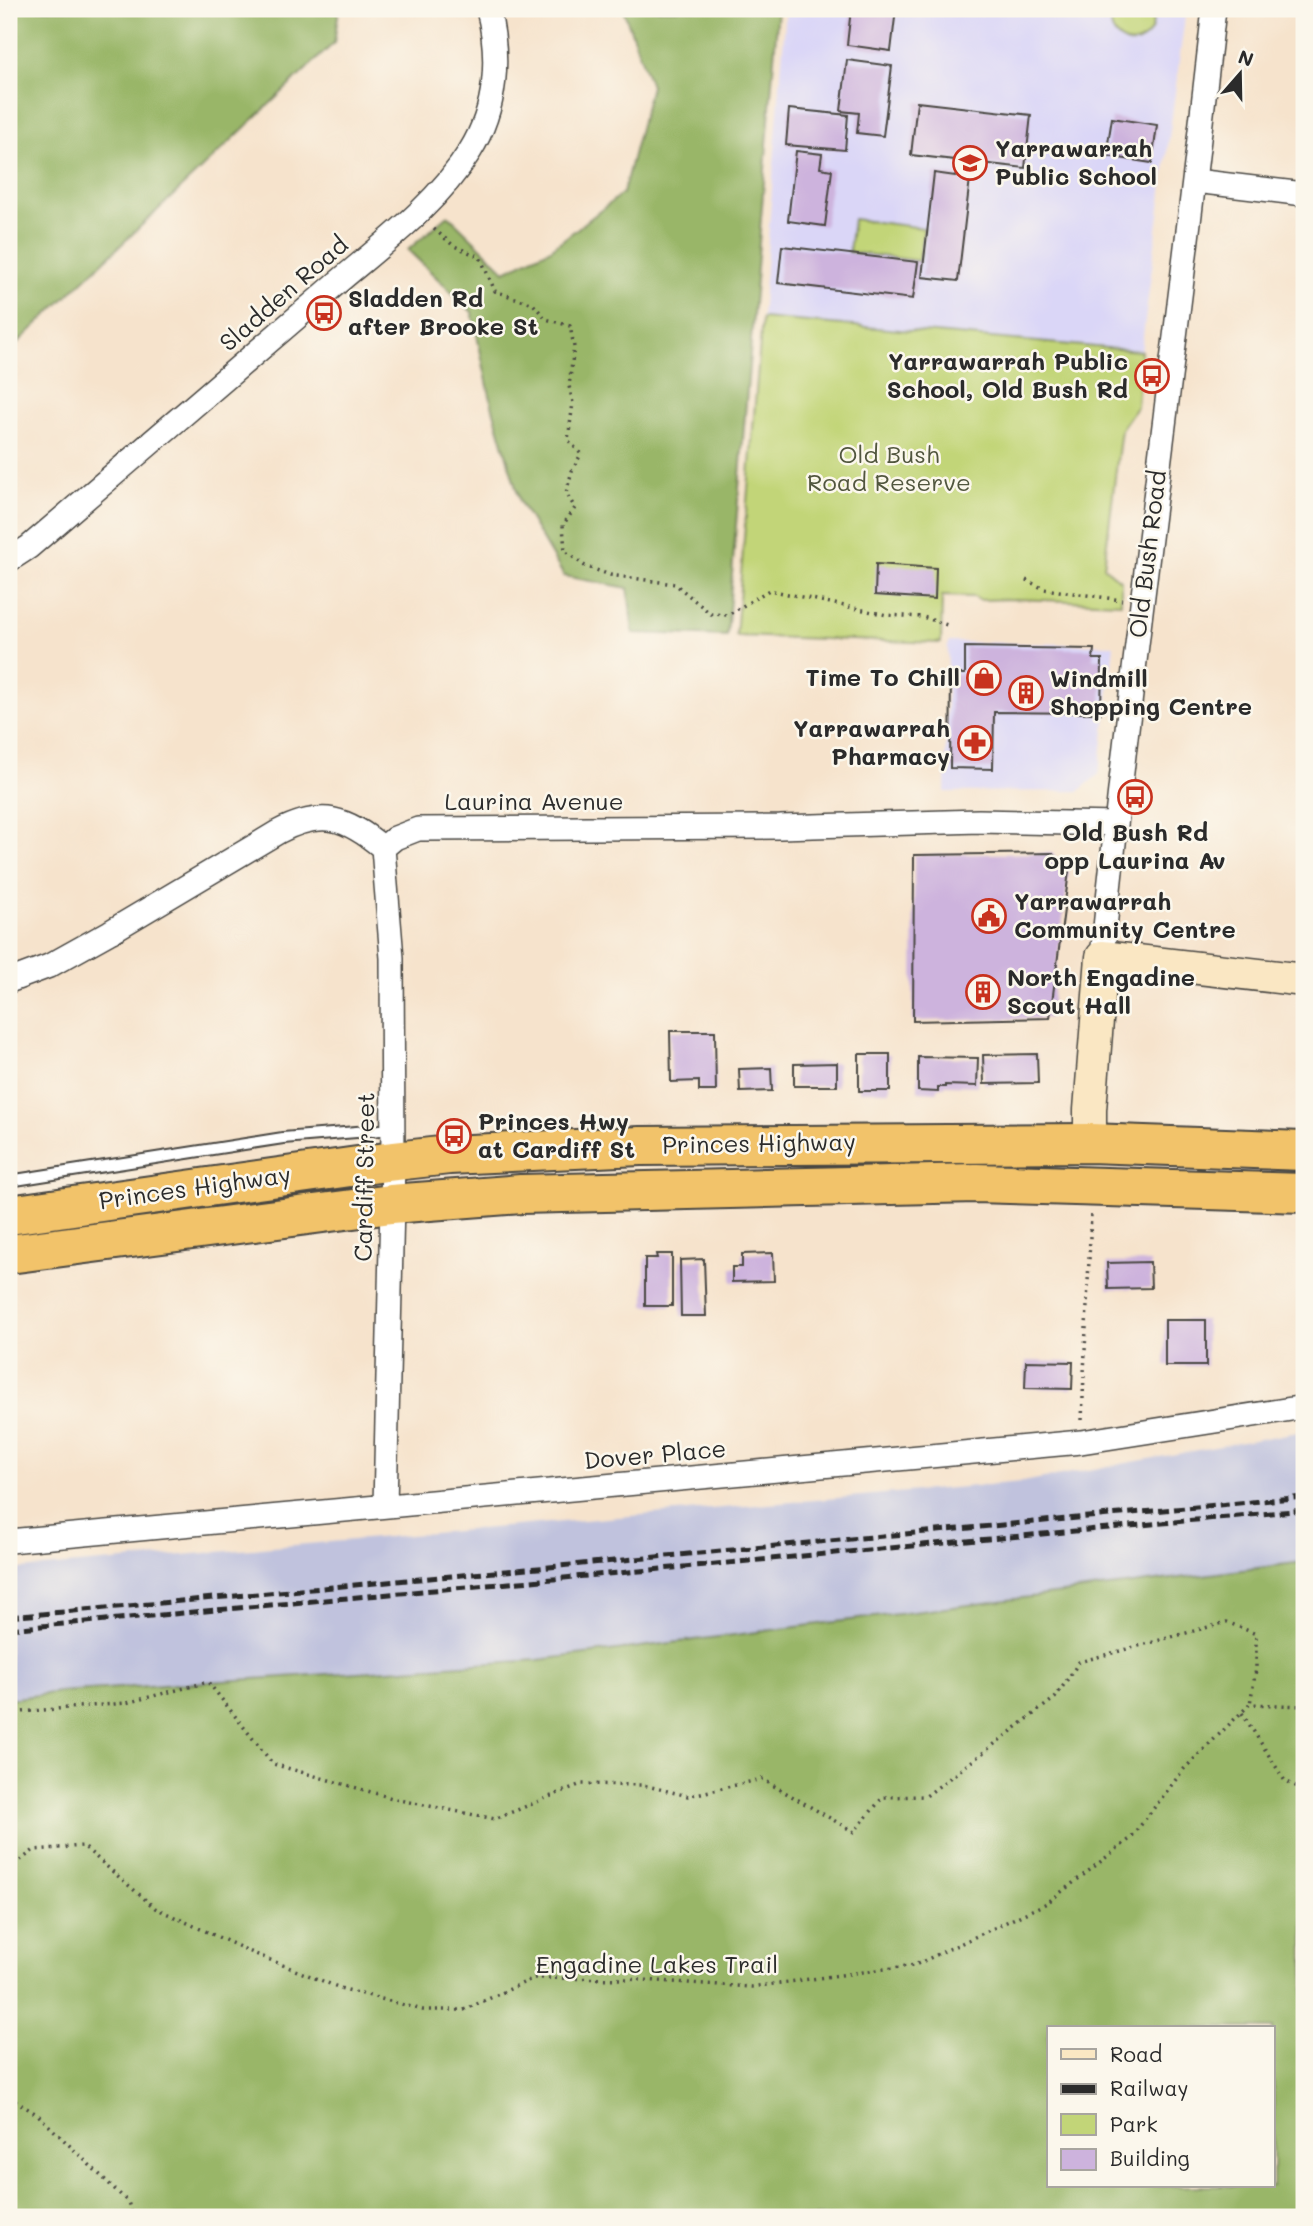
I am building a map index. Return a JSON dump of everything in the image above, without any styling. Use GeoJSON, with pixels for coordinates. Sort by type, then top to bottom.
{"type":"FeatureCollection","features":[{"type":"Feature","properties":{"kind":"highway","name":"Princes Highway"},"geometry":{"type":"LineString","coordinates":[[9,1215],[393,1145],[449,1155],[640,1146],[1090,1143],[1304,1151]]}},
{"type":"Feature","properties":{"kind":"highway"},"geometry":{"type":"LineString","coordinates":[[1004,1183],[1062,1161],[1090,1143],[1110,1160],[1125,1165],[1304,1171]]}},
{"type":"Feature","properties":{"kind":"highway","name":"Princes Highway"},"geometry":{"type":"LineString","coordinates":[[9,1254],[391,1204],[521,1194],[1004,1183],[1304,1193]]}},
{"type":"Feature","properties":{"kind":"street","name":"Sladden Road"},"geometry":{"type":"LineString","coordinates":[[9,560],[40,538],[416,214],[443,187],[470,151],[487,118],[494,79],[495,38],[488,9]]}},
{"type":"Feature","properties":{"kind":"street","name":"Old Bush Road"},"geometry":{"type":"LineString","coordinates":[[1090,1143],[1090,1110],[1102,957],[1116,824],[1214,9]]}},
{"type":"Feature","properties":{"kind":"street"},"geometry":{"type":"LineString","coordinates":[[1195,181],[1304,194]]}},
{"type":"Feature","properties":{"kind":"street"},"geometry":{"type":"LineString","coordinates":[[9,981],[62,959],[278,832],[304,820],[340,820],[367,835],[383,848]]}},
{"type":"Feature","properties":{"kind":"street","name":"Laurina Avenue"},"geometry":{"type":"LineString","coordinates":[[383,848],[395,838],[418,829],[780,827],[979,821],[1116,824]]}},
{"type":"Feature","properties":{"kind":"street","name":"Cardiff Street"},"geometry":{"type":"LineString","coordinates":[[383,848],[392,958],[393,1145],[385,1506]]}},
{"type":"Feature","properties":{"kind":"street"},"geometry":{"type":"LineString","coordinates":[[1102,957],[1304,980]]}},
{"type":"Feature","properties":{"kind":"street","name":"Dover Place"},"geometry":{"type":"LineString","coordinates":[[9,1541],[1081,1442],[1304,1407]]}},
{"type":"Feature","properties":{"kind":"lane"},"geometry":{"type":"LineString","coordinates":[[9,1181],[283,1138],[393,1145]]}},
{"type":"Feature","properties":{"kind":"path"},"geometry":{"type":"LineString","coordinates":[[416,214],[454,246],[480,257],[495,291],[533,303],[547,319],[570,326],[574,347],[569,386],[573,403],[568,440],[581,454],[572,471],[566,493],[575,508],[563,525],[565,551],[585,566],[610,575],[675,584],[711,614],[728,615],[769,590],[887,615],[923,617],[950,626]]}},
{"type":"Feature","properties":{"kind":"path"},"geometry":{"type":"LineString","coordinates":[[1026,580],[1044,589],[1125,601]]}},
{"type":"Feature","properties":{"kind":"path"},"geometry":{"type":"LineString","coordinates":[[1081,1442],[1091,1213]]}},
{"type":"Feature","properties":{"kind":"path"},"geometry":{"type":"LineString","coordinates":[[9,1713],[126,1703],[208,1682],[273,1764],[399,1800],[495,1819],[581,1784],[643,1785],[688,1796],[762,1779],[854,1832],[883,1797],[926,1796],[958,1772],[1055,1698],[1079,1662],[1227,1622],[1256,1634],[1256,1669],[1250,1704],[1304,1706]]}},
{"type":"Feature","properties":{"kind":"path","name":"Engadine Lakes Trail"},"geometry":{"type":"LineString","coordinates":[[9,1868],[34,1850],[83,1846],[155,1908],[253,1953],[340,1987],[423,2010],[464,2010],[534,1978],[627,1979],[751,1987],[915,1965],[1047,1903],[1130,1839],[1184,1769],[1250,1704]]}},
{"type":"Feature","properties":{"kind":"path"},"geometry":{"type":"LineString","coordinates":[[1242,1713],[1285,1781],[1304,1790]]}},
{"type":"Feature","properties":{"kind":"path"},"geometry":{"type":"LineString","coordinates":[[9,2097],[38,2115],[118,2192],[128,2202],[133,2217]]}},
{"type":"Feature","properties":{"kind":"shaded area","name":"Yarrawarrah Public School"},"geometry":{"type":"Polygon","coordinates":[[[786,9],[1186,9],[1141,351],[762,318],[786,9]]]}},
{"type":"Feature","properties":{"kind":"shaded area"},"geometry":{"type":"Polygon","coordinates":[[[948,642],[1114,645],[1099,774],[1079,791],[945,792],[948,642]]]}},
{"type":"Feature","properties":{"kind":"shaded area"},"geometry":{"type":"Polygon","coordinates":[[[1304,1431],[1304,1562],[538,1660],[60,1692],[9,1699],[9,1570],[1022,1482],[1304,1431]]]}},
{"type":"Feature","properties":{"kind":"green space"},"geometry":{"type":"Polygon","coordinates":[[[9,9],[339,9],[334,43],[9,351],[9,9]]]}},
{"type":"Feature","properties":{"kind":"green space"},"geometry":{"type":"Polygon","coordinates":[[[623,9],[778,9],[727,636],[633,633],[628,588],[564,576],[520,502],[492,405],[472,312],[408,250],[448,215],[505,271],[551,249],[623,193],[651,86],[623,9]]]}},
{"type":"Feature","properties":{"kind":"green space"},"geometry":{"type":"Polygon","coordinates":[[[1115,9],[1149,9],[1153,21],[1151,31],[1144,39],[1132,44],[1120,39],[1111,26],[1115,9]]]}},
{"type":"Feature","properties":{"kind":"green space"},"geometry":{"type":"Polygon","coordinates":[[[853,219],[924,228],[919,261],[849,252],[853,219]]]}},
{"type":"Feature","properties":{"kind":"green space","name":"Old Bush Road Reserve"},"geometry":{"type":"Polygon","coordinates":[[[762,318],[1141,351],[1137,406],[1121,429],[1104,567],[1121,581],[1121,603],[979,600],[974,597],[942,596],[941,643],[736,636],[762,318]]]}},
{"type":"Feature","properties":{"kind":"green space"},"geometry":{"type":"Polygon","coordinates":[[[1304,1562],[1304,2217],[9,2217],[9,1699],[60,1692],[538,1660],[1304,1562]]]}},
{"type":"Feature","properties":{"kind":"building"},"geometry":{"type":"Polygon","coordinates":[[[851,9],[896,9],[891,51],[847,45],[851,9]]]}},
{"type":"Feature","properties":{"kind":"building"},"geometry":{"type":"Polygon","coordinates":[[[847,60],[892,66],[883,136],[857,133],[859,113],[841,111],[847,60]]]}},
{"type":"Feature","properties":{"kind":"building"},"geometry":{"type":"Polygon","coordinates":[[[917,102],[1031,115],[1025,168],[911,155],[917,102]]]}},
{"type":"Feature","properties":{"kind":"building"},"geometry":{"type":"Polygon","coordinates":[[[789,109],[848,115],[845,150],[786,145],[789,109]]]}},
{"type":"Feature","properties":{"kind":"building"},"geometry":{"type":"Polygon","coordinates":[[[1112,118],[1157,125],[1152,163],[1106,156],[1112,118]]]}},
{"type":"Feature","properties":{"kind":"building"},"geometry":{"type":"Polygon","coordinates":[[[796,151],[822,154],[820,168],[832,170],[825,226],[788,221],[796,151]]]}},
{"type":"Feature","properties":{"kind":"building"},"geometry":{"type":"Polygon","coordinates":[[[934,173],[970,178],[958,281],[922,277],[934,173]]]}},
{"type":"Feature","properties":{"kind":"building"},"geometry":{"type":"Polygon","coordinates":[[[782,246],[918,262],[913,299],[778,283],[782,246]]]}},
{"type":"Feature","properties":{"kind":"building"},"geometry":{"type":"Polygon","coordinates":[[[876,564],[936,568],[935,599],[875,595],[876,564]]]}},
{"type":"Feature","properties":{"kind":"building","name":"Windmill Shopping Centre"},"geometry":{"type":"Polygon","coordinates":[[[965,647],[1094,649],[1093,659],[1102,659],[1101,713],[994,712],[993,769],[950,768],[951,674],[965,674],[965,647]]]}},
{"type":"Feature","properties":{"kind":"building","name":"Yarrawarrah Community Centre"},"geometry":{"type":"Polygon","coordinates":[[[1052,853],[1069,871],[1050,1018],[913,1021],[914,855],[1052,853]]]}},
{"type":"Feature","properties":{"kind":"building"},"geometry":{"type":"Polygon","coordinates":[[[670,1031],[715,1031],[716,1091],[699,1091],[699,1081],[671,1082],[670,1031]]]}},
{"type":"Feature","properties":{"kind":"building"},"geometry":{"type":"Polygon","coordinates":[[[859,1054],[890,1054],[890,1091],[859,1091],[859,1054]]]}},
{"type":"Feature","properties":{"kind":"building"},"geometry":{"type":"Polygon","coordinates":[[[1037,1054],[1038,1083],[984,1084],[983,1055],[1037,1054]]]}},
{"type":"Feature","properties":{"kind":"building"},"geometry":{"type":"Polygon","coordinates":[[[918,1057],[978,1058],[977,1086],[945,1085],[938,1087],[938,1092],[918,1091],[918,1057]]]}},
{"type":"Feature","properties":{"kind":"building"},"geometry":{"type":"Polygon","coordinates":[[[837,1063],[837,1086],[794,1086],[794,1064],[837,1063]]]}},
{"type":"Feature","properties":{"kind":"building"},"geometry":{"type":"Polygon","coordinates":[[[771,1068],[772,1091],[740,1092],[739,1069],[771,1068]]]}},
{"type":"Feature","properties":{"kind":"building"},"geometry":{"type":"Polygon","coordinates":[[[773,1253],[774,1281],[732,1282],[732,1267],[742,1267],[742,1254],[773,1253]]]}},
{"type":"Feature","properties":{"kind":"building"},"geometry":{"type":"Polygon","coordinates":[[[656,1254],[672,1254],[672,1306],[645,1306],[645,1258],[657,1258],[656,1254]]]}},
{"type":"Feature","properties":{"kind":"building"},"geometry":{"type":"Polygon","coordinates":[[[704,1259],[706,1316],[681,1316],[680,1260],[704,1259]]]}},
{"type":"Feature","properties":{"kind":"building"},"geometry":{"type":"Polygon","coordinates":[[[1150,1262],[1151,1288],[1108,1289],[1107,1263],[1150,1262]]]}},
{"type":"Feature","properties":{"kind":"building"},"geometry":{"type":"Polygon","coordinates":[[[1165,1320],[1206,1320],[1206,1366],[1165,1366],[1165,1320]]]}},
{"type":"Feature","properties":{"kind":"building"},"geometry":{"type":"Polygon","coordinates":[[[1026,1361],[1073,1362],[1072,1389],[1025,1388],[1026,1361]]]}},
{"type":"Feature","properties":{"kind":"railway"},"geometry":{"type":"LineString","coordinates":[[9,1617],[1304,1497]]}},
{"type":"Feature","properties":{"kind":"railway"},"geometry":{"type":"LineString","coordinates":[[9,1629],[1304,1510]]}},
{"type":"Feature","properties":{"kind":"place","name":"Yarrawarrah Public School"},"geometry":{"type":"Point","coordinates":[970,163]}},
{"type":"Feature","properties":{"kind":"place","name":"Sladden Rd after Brooke St"},"geometry":{"type":"Point","coordinates":[324,313]}},
{"type":"Feature","properties":{"kind":"place","name":"Yarrawarrah Public School, Old Bush Rd"},"geometry":{"type":"Point","coordinates":[1152,376]}},
{"type":"Feature","properties":{"kind":"place","name":"Time To Chill"},"geometry":{"type":"Point","coordinates":[984,678]}},
{"type":"Feature","properties":{"kind":"place","name":"Windmill Shopping Centre"},"geometry":{"type":"Point","coordinates":[1026,693]}},
{"type":"Feature","properties":{"kind":"place","name":"Yarrawarrah Pharmacy"},"geometry":{"type":"Point","coordinates":[975,743]}},
{"type":"Feature","properties":{"kind":"place","name":"Old Bush Rd opp Laurina Av"},"geometry":{"type":"Point","coordinates":[1135,797]}},
{"type":"Feature","properties":{"kind":"place","name":"Yarrawarrah Community Centre"},"geometry":{"type":"Point","coordinates":[989,916]}},
{"type":"Feature","properties":{"kind":"place","name":"North Engadine Scout Hall"},"geometry":{"type":"Point","coordinates":[983,992]}},
{"type":"Feature","properties":{"kind":"place","name":"Princes Hwy at Cardiff St"},"geometry":{"type":"Point","coordinates":[454,1136]}}]}
